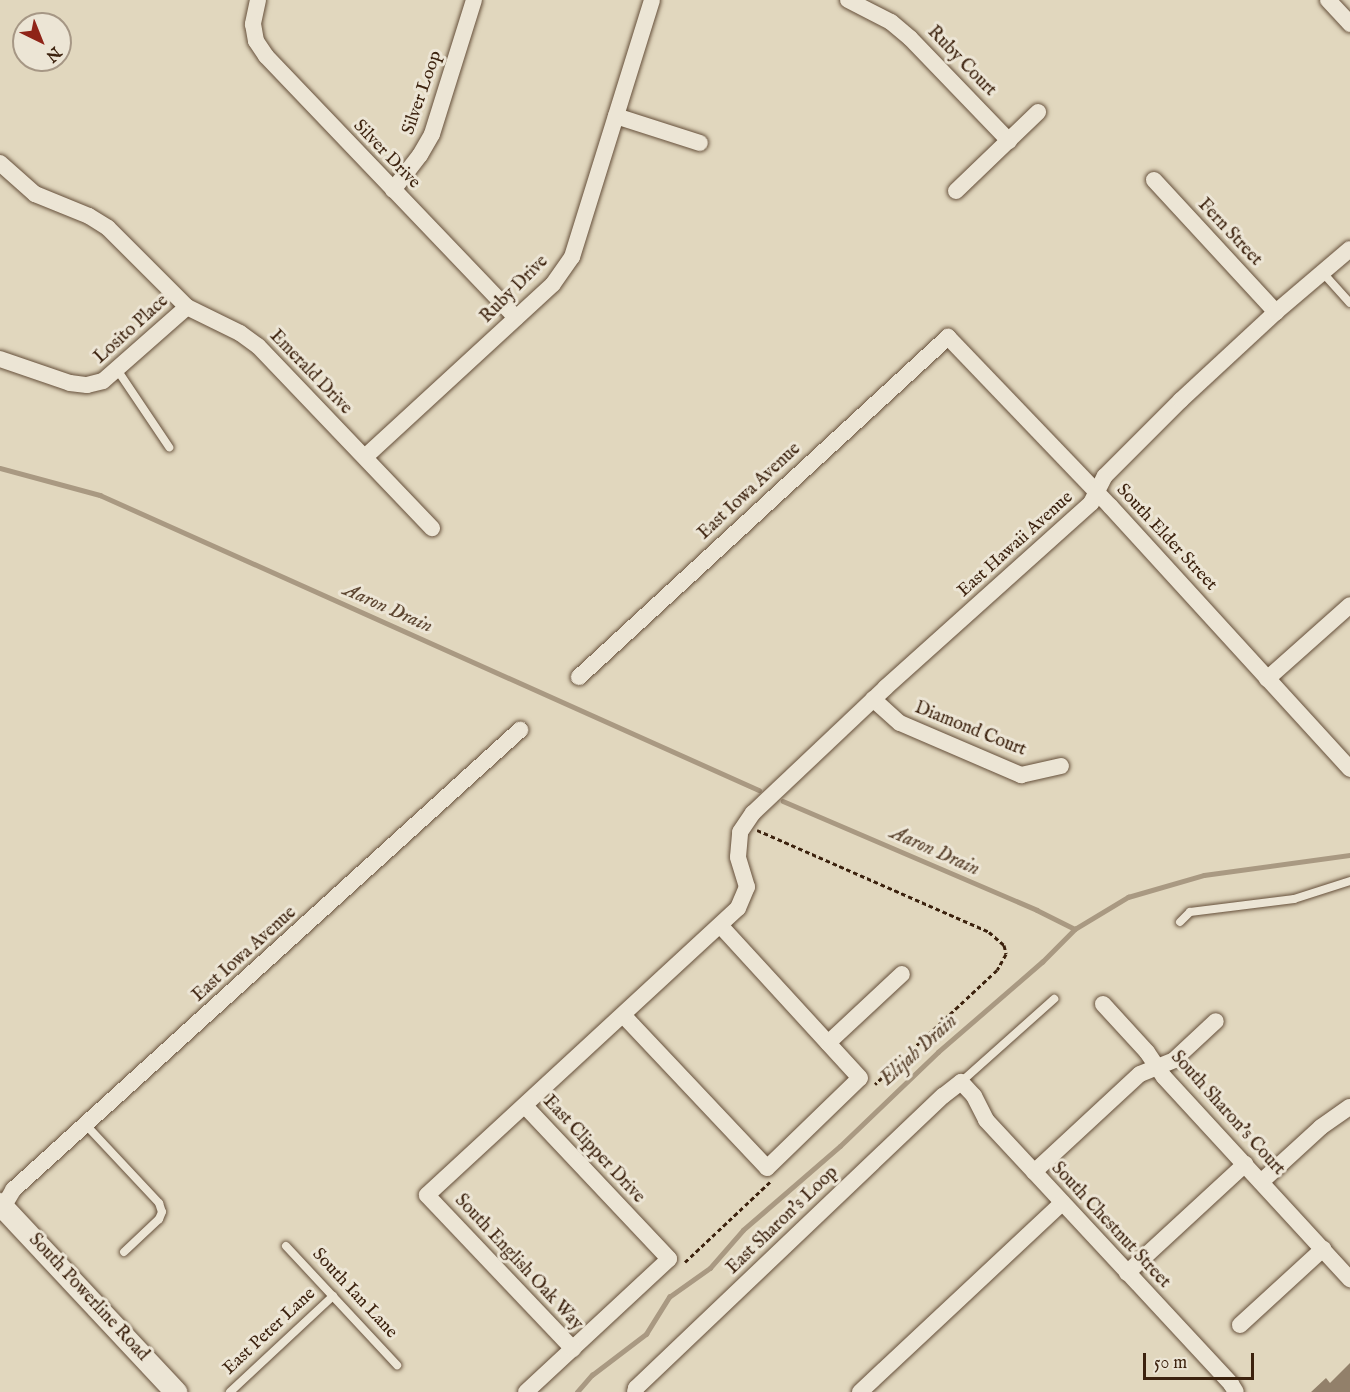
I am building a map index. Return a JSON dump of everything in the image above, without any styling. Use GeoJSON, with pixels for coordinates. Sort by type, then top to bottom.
{"type":"FeatureCollection","features":[{"type":"Feature","properties":{"kind":"street","name":"Silver Loop"},"geometry":{"type":"LineString","coordinates":[[393,190],[432,135],[474,0]]}},
{"type":"Feature","properties":{"kind":"street","name":"Ruby Drive"},"geometry":{"type":"LineString","coordinates":[[365,457],[553,284],[572,257],[652,0]]}},
{"type":"Feature","properties":{"kind":"street","name":"Ruby Court"},"geometry":{"type":"LineString","coordinates":[[848,0],[891,22],[910,38],[1009,141]]}},
{"type":"Feature","properties":{"kind":"street"},"geometry":{"type":"LineString","coordinates":[[1328,0],[1350,24]]}},
{"type":"Feature","properties":{"kind":"street","name":"Silver Drive"},"geometry":{"type":"LineString","coordinates":[[257,3],[253,24],[256,41],[266,56],[516,318]]}},
{"type":"Feature","properties":{"kind":"street"},"geometry":{"type":"LineString","coordinates":[[956,191],[1038,112]]}},
{"type":"Feature","properties":{"kind":"street"},"geometry":{"type":"LineString","coordinates":[[616,116],[700,143]]}},
{"type":"Feature","properties":{"kind":"street","name":"Emerald Drive"},"geometry":{"type":"LineString","coordinates":[[0,163],[35,194],[89,216],[108,228],[187,307],[240,333],[258,346],[432,528]]}},
{"type":"Feature","properties":{"kind":"street","name":"Fern Street"},"geometry":{"type":"LineString","coordinates":[[1154,180],[1276,312]]}},
{"type":"Feature","properties":{"kind":"street","name":"East Hawaii Avenue"},"geometry":{"type":"LineString","coordinates":[[749,819],[873,699],[1091,503],[1105,476],[1276,312],[1350,249]]}},
{"type":"Feature","properties":{"kind":"street","name":"Losito Place"},"geometry":{"type":"LineString","coordinates":[[0,359],[70,383],[87,385],[103,381],[118,371],[187,307]]}},
{"type":"Feature","properties":{"kind":"street","name":"South Elder Street"},"geometry":{"type":"LineString","coordinates":[[948,337],[1236,641],[1267,679],[1350,770]]}},
{"type":"Feature","properties":{"kind":"street","name":"East Iowa Avenue"},"geometry":{"type":"LineString","coordinates":[[579,677],[948,337]]}},
{"type":"Feature","properties":{"kind":"street"},"geometry":{"type":"LineString","coordinates":[[1267,679],[1350,605]]}},
{"type":"Feature","properties":{"kind":"street","name":"Diamond Court"},"geometry":{"type":"LineString","coordinates":[[873,699],[900,723],[1021,775],[1061,766]]}},
{"type":"Feature","properties":{"kind":"street","name":"East Iowa Avenue"},"geometry":{"type":"LineString","coordinates":[[1,1208],[13,1190],[520,730]]}},
{"type":"Feature","properties":{"kind":"street","name":"East Clipper Drive"},"geometry":{"type":"LineString","coordinates":[[526,1392],[669,1259],[525,1106],[738,908],[747,887],[738,857],[740,832],[749,819]]}},
{"type":"Feature","properties":{"kind":"street"},"geometry":{"type":"LineString","coordinates":[[623,1015],[767,1168],[860,1078],[720,925]]}},
{"type":"Feature","properties":{"kind":"street"},"geometry":{"type":"LineString","coordinates":[[828,1043],[902,974]]}},
{"type":"Feature","properties":{"kind":"street","name":"South Sharon's Court"},"geometry":{"type":"LineString","coordinates":[[1103,1004],[1350,1279]]}},
{"type":"Feature","properties":{"kind":"street"},"geometry":{"type":"LineString","coordinates":[[1034,1172],[1140,1074],[1174,1060],[1216,1021]]}},
{"type":"Feature","properties":{"kind":"street","name":"South Chestnut Street"},"geometry":{"type":"LineString","coordinates":[[961,1082],[974,1096],[986,1120],[1236,1392]]}},
{"type":"Feature","properties":{"kind":"street","name":"East Sharon's Loop"},"geometry":{"type":"LineString","coordinates":[[635,1392],[636,1388],[917,1120],[961,1082]]}},
{"type":"Feature","properties":{"kind":"street","name":"South English Oak Way"},"geometry":{"type":"LineString","coordinates":[[525,1106],[427,1196],[573,1349]]}},
{"type":"Feature","properties":{"kind":"street"},"geometry":{"type":"LineString","coordinates":[[1261,1182],[1321,1127],[1350,1107]]}},
{"type":"Feature","properties":{"kind":"street"},"geometry":{"type":"LineString","coordinates":[[1127,1273],[1245,1164]]}},
{"type":"Feature","properties":{"kind":"street"},"geometry":{"type":"LineString","coordinates":[[860,1392],[1062,1203]]}},
{"type":"Feature","properties":{"kind":"street","name":"South Powerline Road"},"geometry":{"type":"LineString","coordinates":[[1,1208],[176,1392]]}},
{"type":"Feature","properties":{"kind":"street"},"geometry":{"type":"LineString","coordinates":[[1240,1325],[1323,1249]]}},
{"type":"Feature","properties":{"kind":"lane"},"geometry":{"type":"LineString","coordinates":[[1323,273],[1350,303]]}},
{"type":"Feature","properties":{"kind":"lane"},"geometry":{"type":"LineString","coordinates":[[118,371],[169,447]]}},
{"type":"Feature","properties":{"kind":"lane"},"geometry":{"type":"LineString","coordinates":[[1180,922],[1190,912],[1294,898],[1350,881]]}},
{"type":"Feature","properties":{"kind":"lane"},"geometry":{"type":"LineString","coordinates":[[961,1082],[1054,999]]}},
{"type":"Feature","properties":{"kind":"lane"},"geometry":{"type":"LineString","coordinates":[[86,1125],[159,1203],[162,1212],[159,1219],[124,1252]]}},
{"type":"Feature","properties":{"kind":"lane","name":"South Ian Lane"},"geometry":{"type":"LineString","coordinates":[[286,1246],[397,1365]]}},
{"type":"Feature","properties":{"kind":"lane","name":"East Peter Lane"},"geometry":{"type":"LineString","coordinates":[[230,1392],[333,1296]]}},
{"type":"Feature","properties":{"kind":"path"},"geometry":{"type":"LineString","coordinates":[[749,819],[989,932],[1004,945],[1006,954],[997,970],[867,1091]]}},
{"type":"Feature","properties":{"kind":"path"},"geometry":{"type":"LineString","coordinates":[[676,1270],[772,1180]]}},
{"type":"Feature","properties":{"kind":"building"},"geometry":{"type":"Polygon","coordinates":[[[1350,1363],[1350,1392],[1311,1392],[1326,1378],[1330,1383],[1350,1363]]]}},
{"type":"Feature","properties":{"kind":"waterway","name":"Aaron Drain"},"geometry":{"type":"LineString","coordinates":[[0,468],[100,495],[759,790]]}},
{"type":"Feature","properties":{"kind":"waterway","name":"Aaron Drain"},"geometry":{"type":"LineString","coordinates":[[783,801],[1037,910],[1075,929]]}},
{"type":"Feature","properties":{"kind":"waterway","name":"Elijah Drain"},"geometry":{"type":"LineString","coordinates":[[577,1392],[592,1375],[646,1334],[669,1297],[710,1268],[743,1230],[840,1146],[938,1052],[1042,962],[1075,929],[1128,897],[1204,875],[1350,855]]}}]}
